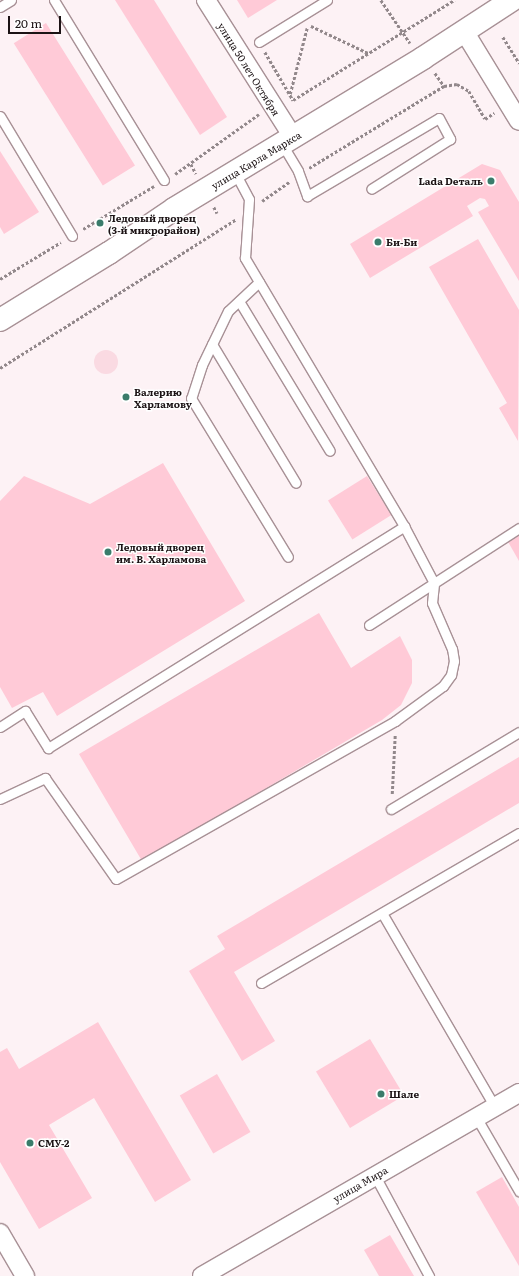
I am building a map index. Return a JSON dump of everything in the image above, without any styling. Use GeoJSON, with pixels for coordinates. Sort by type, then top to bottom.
{"type":"FeatureCollection","features":[{"type":"Feature","properties":{"kind":"street","name":"улица 50 лет Октября"},"geometry":{"type":"LineString","coordinates":[[206,0],[272,105],[288,141]]}},
{"type":"Feature","properties":{"kind":"street","name":"улица Карла Маркса"},"geometry":{"type":"LineString","coordinates":[[0,320],[109,254],[174,209],[288,141],[512,0]]}},
{"type":"Feature","properties":{"kind":"street"},"geometry":{"type":"LineString","coordinates":[[464,31],[519,121]]}},
{"type":"Feature","properties":{"kind":"street","name":"улица Мира"},"geometry":{"type":"LineString","coordinates":[[202,1276],[519,1093]]}},
{"type":"Feature","properties":{"kind":"street"},"geometry":{"type":"LineString","coordinates":[[0,1233],[26,1276]]}},
{"type":"Feature","properties":{"kind":"lane"},"geometry":{"type":"LineString","coordinates":[[0,7],[11,0]]}},
{"type":"Feature","properties":{"kind":"lane"},"geometry":{"type":"LineString","coordinates":[[54,0],[164,180]]}},
{"type":"Feature","properties":{"kind":"lane"},"geometry":{"type":"LineString","coordinates":[[259,42],[327,0]]}},
{"type":"Feature","properties":{"kind":"lane"},"geometry":{"type":"LineString","coordinates":[[0,116],[72,236]]}},
{"type":"Feature","properties":{"kind":"lane"},"geometry":{"type":"LineString","coordinates":[[288,141],[307,196],[439,118],[450,139],[371,189]]}},
{"type":"Feature","properties":{"kind":"lane"},"geometry":{"type":"LineString","coordinates":[[0,799],[45,778],[116,879],[395,721],[436,691],[451,675],[454,661],[452,649],[432,603],[434,583],[404,526],[245,258],[250,199],[235,173]]}},
{"type":"Feature","properties":{"kind":"lane"},"geometry":{"type":"LineString","coordinates":[[259,282],[228,311],[202,364],[191,398],[288,557]]}},
{"type":"Feature","properties":{"kind":"lane"},"geometry":{"type":"LineString","coordinates":[[239,300],[330,451]]}},
{"type":"Feature","properties":{"kind":"lane"},"geometry":{"type":"LineString","coordinates":[[212,344],[296,483]]}},
{"type":"Feature","properties":{"kind":"lane"},"geometry":{"type":"LineString","coordinates":[[0,727],[25,711],[48,748],[404,526]]}},
{"type":"Feature","properties":{"kind":"lane"},"geometry":{"type":"LineString","coordinates":[[369,625],[519,528]]}},
{"type":"Feature","properties":{"kind":"lane"},"geometry":{"type":"LineString","coordinates":[[391,809],[519,732]]}},
{"type":"Feature","properties":{"kind":"lane"},"geometry":{"type":"LineString","coordinates":[[261,983],[519,833]]}},
{"type":"Feature","properties":{"kind":"lane"},"geometry":{"type":"LineString","coordinates":[[382,913],[495,1107]]}},
{"type":"Feature","properties":{"kind":"lane"},"geometry":{"type":"LineString","coordinates":[[476,1117],[519,1191]]}},
{"type":"Feature","properties":{"kind":"lane"},"geometry":{"type":"LineString","coordinates":[[374,1176],[429,1276]]}},
{"type":"Feature","properties":{"kind":"path"},"geometry":{"type":"LineString","coordinates":[[381,0],[402,33]]}},
{"type":"Feature","properties":{"kind":"path"},"geometry":{"type":"LineString","coordinates":[[259,42],[293,100],[454,0]]}},
{"type":"Feature","properties":{"kind":"path"},"geometry":{"type":"LineString","coordinates":[[290,94],[308,24],[369,53]]}},
{"type":"Feature","properties":{"kind":"path"},"geometry":{"type":"LineString","coordinates":[[503,37],[519,63]]}},
{"type":"Feature","properties":{"kind":"path"},"geometry":{"type":"LineString","coordinates":[[440,80],[444,86]]}},
{"type":"Feature","properties":{"kind":"path"},"geometry":{"type":"LineString","coordinates":[[0,368],[210,237],[300,174],[444,86],[457,84],[469,91],[484,119],[509,104]]}},
{"type":"Feature","properties":{"kind":"path"},"geometry":{"type":"LineString","coordinates":[[0,280],[191,164],[272,105]]}},
{"type":"Feature","properties":{"kind":"path"},"geometry":{"type":"LineString","coordinates":[[391,809],[395,721]]}},
{"type":"Feature","properties":{"kind":"shaded area"},"geometry":{"type":"Polygon","coordinates":[[[106,350],[115,353],[118,362],[115,371],[106,374],[97,371],[94,362],[97,353],[106,350]]]}},
{"type":"Feature","properties":{"kind":"building"},"geometry":{"type":"Polygon","coordinates":[[[115,0],[154,0],[227,117],[200,135],[115,0]]]}},
{"type":"Feature","properties":{"kind":"building"},"geometry":{"type":"Polygon","coordinates":[[[237,0],[277,0],[248,18],[237,0]]]}},
{"type":"Feature","properties":{"kind":"building"},"geometry":{"type":"Polygon","coordinates":[[[46,23],[135,165],[103,186],[14,43],[46,23]]]}},
{"type":"Feature","properties":{"kind":"building"},"geometry":{"type":"Polygon","coordinates":[[[0,151],[39,212],[4,234],[0,227],[0,151]]]}},
{"type":"Feature","properties":{"kind":"building"},"geometry":{"type":"Polygon","coordinates":[[[482,164],[500,170],[519,202],[519,281],[478,212],[489,206],[485,199],[480,198],[467,206],[473,216],[370,278],[350,244],[482,164]]]}},
{"type":"Feature","properties":{"kind":"building"},"geometry":{"type":"Polygon","coordinates":[[[478,239],[519,310],[518,441],[499,408],[507,403],[429,267],[478,239]]]}},
{"type":"Feature","properties":{"kind":"building","name":"Ледовый дворец им. В. Харламова"},"geometry":{"type":"Polygon","coordinates":[[[163,463],[245,601],[57,716],[43,692],[12,708],[0,687],[0,501],[24,476],[90,504],[163,463]]]}},
{"type":"Feature","properties":{"kind":"building"},"geometry":{"type":"Polygon","coordinates":[[[367,476],[391,515],[352,539],[328,500],[367,476]]]}},
{"type":"Feature","properties":{"kind":"building"},"geometry":{"type":"Polygon","coordinates":[[[519,533],[519,561],[507,540],[519,533]]]}},
{"type":"Feature","properties":{"kind":"building"},"geometry":{"type":"Polygon","coordinates":[[[319,613],[351,668],[400,636],[412,660],[412,683],[401,705],[382,720],[142,861],[79,754],[319,613]]]}},
{"type":"Feature","properties":{"kind":"building"},"geometry":{"type":"Polygon","coordinates":[[[519,757],[519,803],[234,972],[275,1041],[242,1061],[189,971],[225,949],[217,936],[519,757]]]}},
{"type":"Feature","properties":{"kind":"building","name":"СМУ-2"},"geometry":{"type":"Polygon","coordinates":[[[98,1022],[191,1180],[155,1202],[94,1098],[49,1125],[92,1198],[39,1229],[0,1162],[0,1052],[7,1048],[19,1069],[98,1022]]]}},
{"type":"Feature","properties":{"kind":"building"},"geometry":{"type":"Polygon","coordinates":[[[370,1039],[404,1096],[350,1128],[316,1071],[370,1039]]]}},
{"type":"Feature","properties":{"kind":"building"},"geometry":{"type":"Polygon","coordinates":[[[217,1074],[250,1132],[213,1154],[180,1096],[217,1074]]]}},
{"type":"Feature","properties":{"kind":"building"},"geometry":{"type":"Polygon","coordinates":[[[502,1177],[519,1207],[519,1266],[476,1192],[502,1177]]]}},
{"type":"Feature","properties":{"kind":"building"},"geometry":{"type":"Polygon","coordinates":[[[390,1235],[414,1276],[379,1276],[364,1250],[390,1235]]]}},
{"type":"Feature","properties":{"kind":"place","name":"Lada Dеталь"},"geometry":{"type":"Point","coordinates":[491,181]}},
{"type":"Feature","properties":{"kind":"place","name":"Ледовый дворец (3-й микрорайон)"},"geometry":{"type":"Point","coordinates":[100,223]}},
{"type":"Feature","properties":{"kind":"place","name":"Би-Би"},"geometry":{"type":"Point","coordinates":[378,242]}},
{"type":"Feature","properties":{"kind":"place","name":"Валерию Харламову"},"geometry":{"type":"Point","coordinates":[126,397]}},
{"type":"Feature","properties":{"kind":"place","name":"Ледовый дворец им. В. Харламова"},"geometry":{"type":"Point","coordinates":[108,552]}},
{"type":"Feature","properties":{"kind":"place","name":"Шале"},"geometry":{"type":"Point","coordinates":[381,1094]}},
{"type":"Feature","properties":{"kind":"place","name":"СМУ-2"},"geometry":{"type":"Point","coordinates":[30,1143]}}]}
